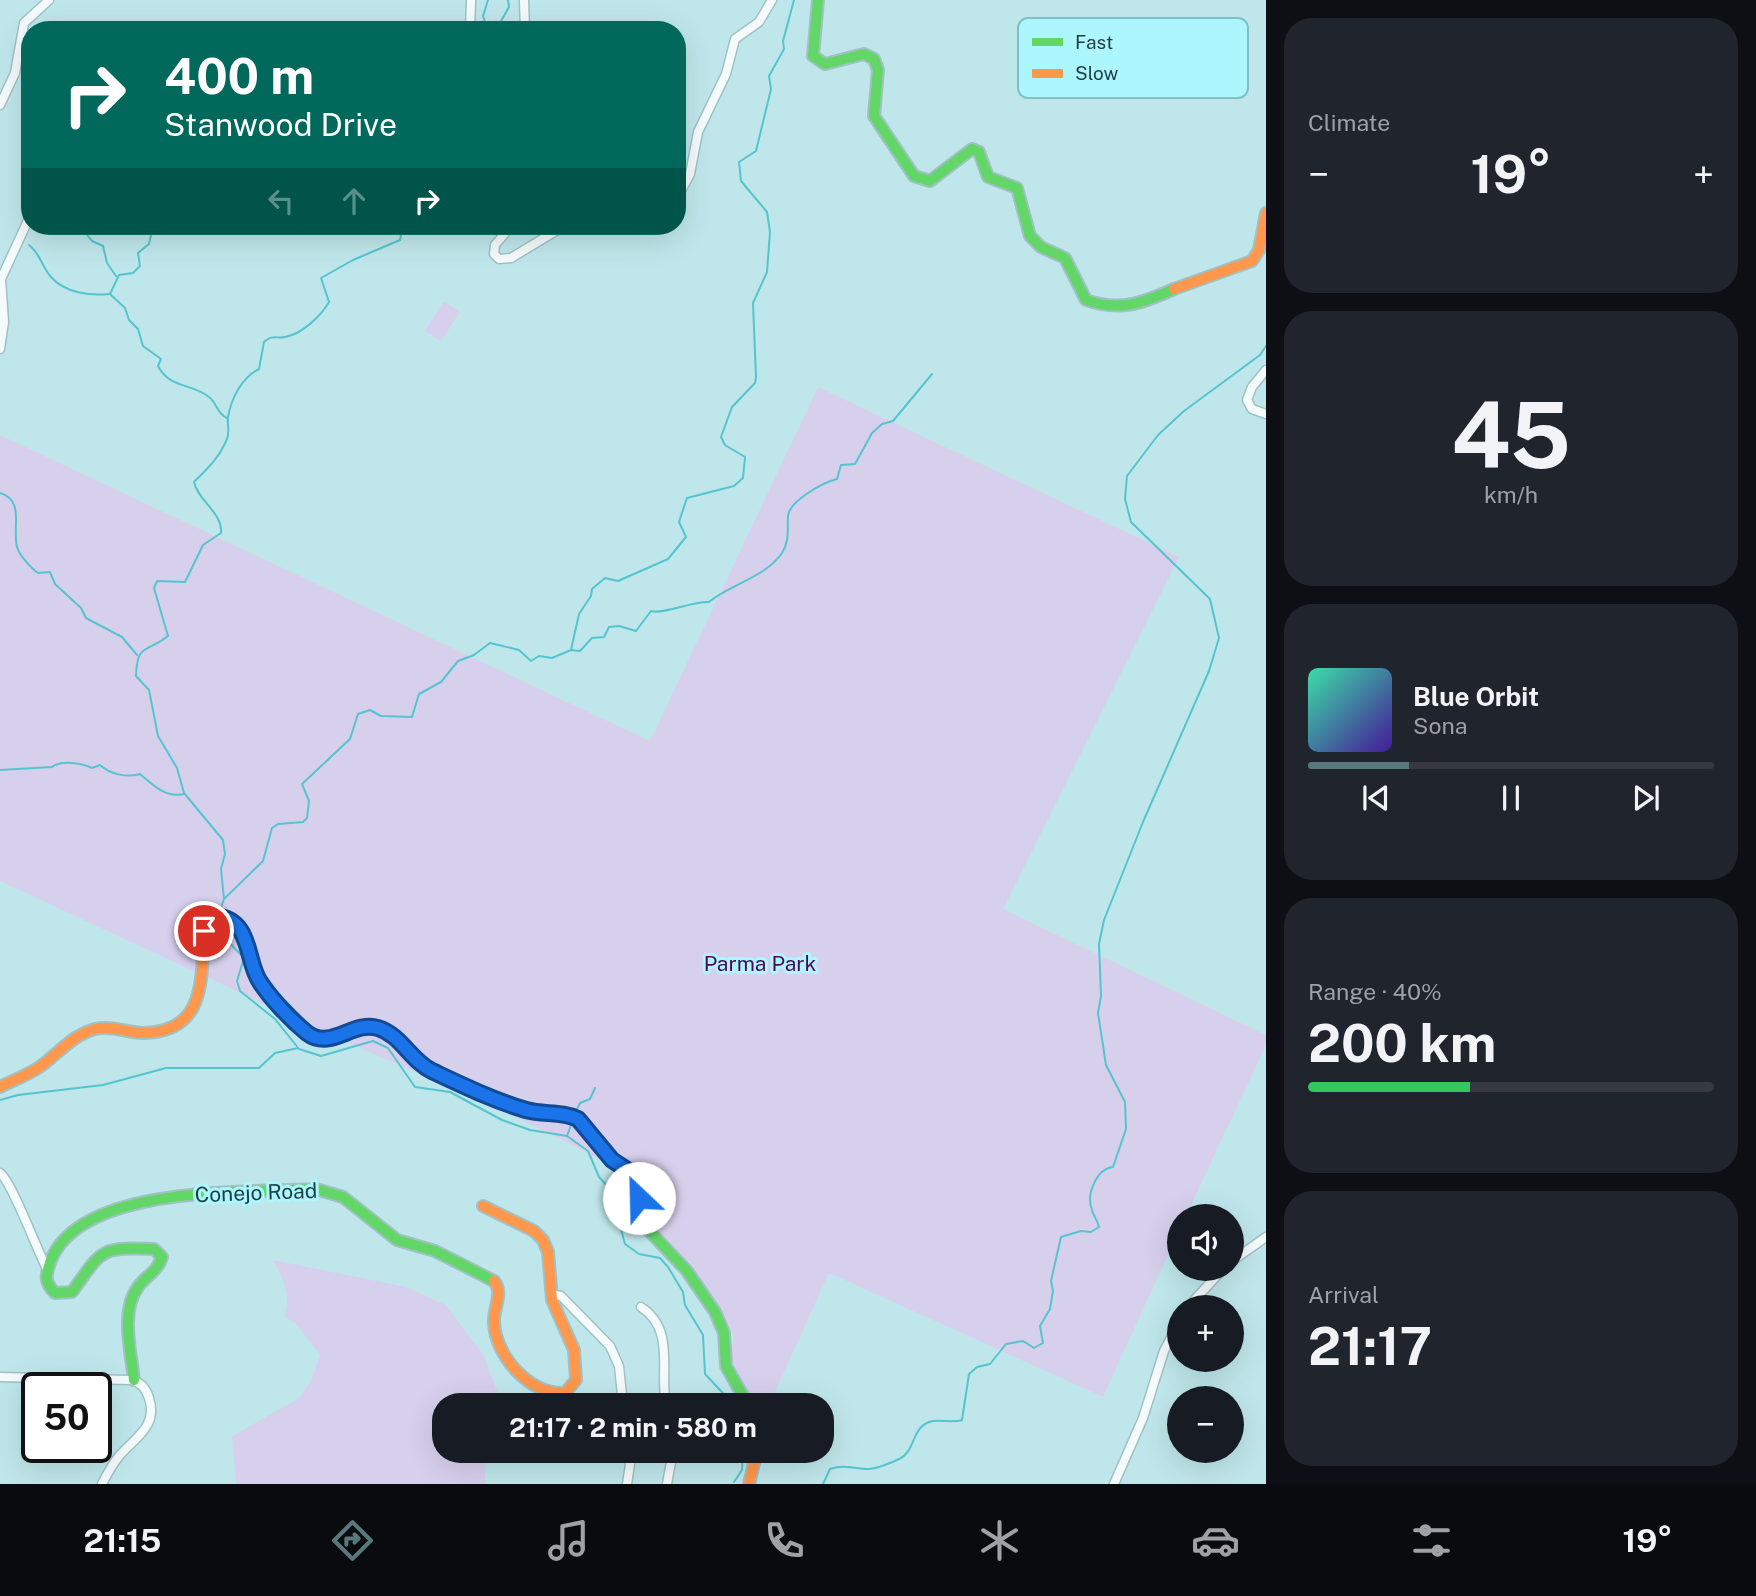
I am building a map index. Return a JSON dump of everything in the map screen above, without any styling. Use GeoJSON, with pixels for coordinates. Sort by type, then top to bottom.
{"type":"FeatureCollection","features":[{"type":"Feature","properties":{"kind":"street"},"geometry":{"type":"LineString","coordinates":[[26,21],[49,0]]}},
{"type":"Feature","properties":{"kind":"street"},"geometry":{"type":"LineString","coordinates":[[470,21],[471,0]]}},
{"type":"Feature","properties":{"kind":"street"},"geometry":{"type":"LineString","coordinates":[[524,0],[525,21]]}},
{"type":"Feature","properties":{"kind":"street"},"geometry":{"type":"LineString","coordinates":[[686,181],[690,174],[694,142],[726,74],[736,36],[759,22],[772,0]]}},
{"type":"Feature","properties":{"kind":"street"},"geometry":{"type":"LineString","coordinates":[[818,0],[813,56],[825,64],[864,54],[874,59],[878,73],[874,117],[914,176],[923,181],[936,180],[962,155],[972,149],[979,152],[988,177],[1017,188],[1030,236],[1041,247],[1065,258],[1081,296],[1090,303],[1117,309],[1135,306],[1215,272],[1249,263],[1259,250],[1266,212]]}},
{"type":"Feature","properties":{"kind":"street"},"geometry":{"type":"LineString","coordinates":[[0,105],[15,73],[21,40]]}},
{"type":"Feature","properties":{"kind":"street"},"geometry":{"type":"LineString","coordinates":[[0,349],[4,322],[1,279],[21,235]]}},
{"type":"Feature","properties":{"kind":"street"},"geometry":{"type":"LineString","coordinates":[[504,235],[494,247],[494,254],[499,259],[512,258],[549,235]]}},
{"type":"Feature","properties":{"kind":"street"},"geometry":{"type":"LineString","coordinates":[[1266,370],[1252,387],[1247,400],[1252,409],[1266,414]]}},
{"type":"Feature","properties":{"kind":"street"},"geometry":{"type":"LineString","coordinates":[[0,1087],[33,1071],[91,1030],[105,1027],[153,1033],[183,1025],[191,1016],[198,997],[207,922],[215,916],[222,918],[234,925],[247,942],[262,984],[311,1035],[325,1039],[361,1027],[378,1028],[390,1034],[429,1070],[519,1108],[572,1116],[585,1124],[608,1156],[635,1175],[640,1188],[637,1212],[640,1222],[689,1273],[715,1312],[724,1333],[726,1366],[741,1393]]}},
{"type":"Feature","properties":{"kind":"street"},"geometry":{"type":"LineString","coordinates":[[0,1173],[9,1181],[30,1237],[47,1269],[47,1286],[55,1293],[66,1294],[77,1286],[94,1259],[106,1251],[137,1247],[161,1253],[161,1265],[139,1284],[132,1298],[134,1380]]}},
{"type":"Feature","properties":{"kind":"street","name":"Conejo Road"},"geometry":{"type":"LineString","coordinates":[[47,1269],[57,1248],[79,1224],[121,1206],[221,1193],[328,1191],[350,1201],[397,1240],[435,1251],[496,1282],[499,1292],[494,1321],[503,1348],[522,1375],[545,1393]]}},
{"type":"Feature","properties":{"kind":"street","name":"Conejo Road"},"geometry":{"type":"LineString","coordinates":[[483,1206],[534,1231],[543,1240],[548,1252],[551,1294],[574,1350],[577,1373],[570,1389],[564,1393]]}},
{"type":"Feature","properties":{"kind":"street"},"geometry":{"type":"LineString","coordinates":[[1244,1253],[1266,1237]]}},
{"type":"Feature","properties":{"kind":"street"},"geometry":{"type":"LineString","coordinates":[[1199,1295],[1212,1281]]}},
{"type":"Feature","properties":{"kind":"street"},"geometry":{"type":"LineString","coordinates":[[551,1294],[561,1296],[610,1346],[619,1366],[622,1393]]}},
{"type":"Feature","properties":{"kind":"street"},"geometry":{"type":"LineString","coordinates":[[641,1307],[657,1322],[663,1337],[665,1393]]}},
{"type":"Feature","properties":{"kind":"street"},"geometry":{"type":"LineString","coordinates":[[1114,1484],[1143,1418],[1167,1346]]}},
{"type":"Feature","properties":{"kind":"street"},"geometry":{"type":"LineString","coordinates":[[0,1377],[134,1380],[146,1391],[152,1411],[151,1420],[141,1435],[114,1463],[102,1484]]}},
{"type":"Feature","properties":{"kind":"street"},"geometry":{"type":"LineString","coordinates":[[627,1484],[630,1463]]}},
{"type":"Feature","properties":{"kind":"street"},"geometry":{"type":"LineString","coordinates":[[667,1484],[671,1463]]}},
{"type":"Feature","properties":{"kind":"street"},"geometry":{"type":"LineString","coordinates":[[749,1484],[754,1463]]}},
{"type":"Feature","properties":{"kind":"green space"},"geometry":{"type":"Polygon","coordinates":[[[444,301],[460,312],[441,341],[425,331],[444,301]]]}},
{"type":"Feature","properties":{"kind":"green space","name":"Parma Park"},"geometry":{"type":"Polygon","coordinates":[[[818,387],[1179,557],[1003,909],[1266,1035],[1266,1045],[1192,1204],[1167,1204],[1167,1257],[1103,1397],[829,1273],[774,1393],[749,1393],[729,1361],[734,1335],[701,1286],[651,1231],[648,1188],[532,1125],[331,1035],[320,1039],[303,1022],[0,881],[0,435],[650,741],[818,387]]]}},
{"type":"Feature","properties":{"kind":"green space"},"geometry":{"type":"Polygon","coordinates":[[[273,1260],[406,1287],[446,1305],[484,1356],[497,1391],[432,1393],[432,1463],[486,1463],[485,1484],[236,1484],[232,1436],[299,1398],[311,1381],[320,1355],[296,1324],[284,1316],[287,1295],[273,1260]]]}},
{"type":"Feature","properties":{"kind":"waterway"},"geometry":{"type":"LineString","coordinates":[[485,21],[483,16],[488,0]]}},
{"type":"Feature","properties":{"kind":"waterway"},"geometry":{"type":"LineString","coordinates":[[501,21],[509,7],[508,0]]}},
{"type":"Feature","properties":{"kind":"waterway"},"geometry":{"type":"LineString","coordinates":[[224,899],[263,861],[272,828],[278,824],[303,822],[307,818],[309,801],[302,784],[350,739],[358,714],[370,710],[381,716],[412,717],[419,694],[441,682],[458,661],[474,655],[490,643],[519,650],[531,661],[539,656],[552,658],[571,650],[579,614],[591,596],[592,589],[605,578],[618,581],[668,559],[686,537],[679,522],[687,498],[734,486],[743,478],[745,457],[725,445],[721,437],[732,407],[755,383],[753,303],[767,272],[770,232],[767,212],[741,181],[739,162],[756,151],[771,89],[769,76],[784,49],[783,41],[794,0]]}},
{"type":"Feature","properties":{"kind":"waterway"},"geometry":{"type":"LineString","coordinates":[[87,235],[92,241],[103,246],[107,263],[116,276]]}},
{"type":"Feature","properties":{"kind":"waterway"},"geometry":{"type":"LineString","coordinates":[[151,235],[149,244],[138,253],[140,266],[133,273],[119,275],[110,294],[125,308],[129,320],[138,329],[143,346],[161,359],[158,366],[163,373],[169,379],[209,397],[227,418]]}},
{"type":"Feature","properties":{"kind":"waterway"},"geometry":{"type":"LineString","coordinates":[[220,910],[224,899],[221,869],[225,854],[223,840],[184,793],[177,768],[158,736],[149,690],[136,676],[141,653],[168,636],[154,588],[157,581],[185,582],[203,545],[221,533],[218,519],[196,489],[194,482],[224,446],[228,436],[228,417],[232,403],[247,377],[259,369],[264,342],[272,337],[298,332],[321,313],[329,302],[321,278],[353,260],[400,240],[401,235]]}},
{"type":"Feature","properties":{"kind":"waterway"},"geometry":{"type":"LineString","coordinates":[[29,245],[51,277],[63,287],[86,294],[109,294]]}},
{"type":"Feature","properties":{"kind":"waterway"},"geometry":{"type":"LineString","coordinates":[[823,1484],[830,1469],[871,1469],[899,1459],[908,1451],[923,1425],[929,1422],[962,1420],[969,1374],[977,1367],[990,1364],[1006,1344],[1023,1341],[1034,1348],[1043,1343],[1040,1326],[1050,1309],[1053,1291],[1051,1281],[1061,1237],[1081,1231],[1091,1232],[1099,1227],[1090,1197],[1097,1178],[1102,1172],[1113,1167],[1126,1129],[1125,1102],[1106,1065],[1098,1013],[1101,996],[1099,944],[1104,920],[1143,822],[1209,671],[1219,638],[1210,599],[1131,522],[1125,499],[1127,476],[1158,435],[1184,411],[1260,355],[1266,346]]}},
{"type":"Feature","properties":{"kind":"waterway"},"geometry":{"type":"LineString","coordinates":[[571,650],[580,651],[592,638],[604,637],[609,627],[619,626],[636,631],[651,611],[709,602],[767,568],[785,548],[788,516],[794,504],[816,488],[837,479],[841,465],[855,464],[872,433],[882,424],[893,421],[932,374]]}},
{"type":"Feature","properties":{"kind":"waterway"},"geometry":{"type":"LineString","coordinates":[[0,493],[8,497],[15,508],[16,540],[20,554],[38,573],[50,572],[55,584],[81,608],[86,618],[122,637],[137,655]]}},
{"type":"Feature","properties":{"kind":"waterway"},"geometry":{"type":"LineString","coordinates":[[0,770],[52,767],[66,763],[92,768],[100,765],[118,774],[140,774],[166,793],[184,794]]}},
{"type":"Feature","properties":{"kind":"waterway"},"geometry":{"type":"LineString","coordinates":[[217,923],[221,934],[244,958],[237,981],[240,991],[275,1019],[299,1049],[321,1056],[373,1041],[388,1048],[415,1087],[450,1092],[502,1120],[530,1130],[567,1136],[588,1151],[599,1177],[624,1204],[620,1226],[625,1244],[639,1254],[660,1258],[683,1292],[685,1305],[703,1335],[705,1374],[723,1393]]}},
{"type":"Feature","properties":{"kind":"waterway"},"geometry":{"type":"LineString","coordinates":[[0,1100],[18,1095],[103,1085],[166,1068],[259,1068],[275,1053],[298,1048]]}},
{"type":"Feature","properties":{"kind":"waterway"},"geometry":{"type":"LineString","coordinates":[[576,1111],[580,1103],[590,1099],[595,1088]]}},
{"type":"Feature","properties":{"kind":"waterway"},"geometry":{"type":"LineString","coordinates":[[567,1136],[572,1122]]}},
{"type":"Feature","properties":{"kind":"waterway"},"geometry":{"type":"LineString","coordinates":[[734,1482],[742,1470],[742,1463]]}},
{"type":"Feature","properties":{"kind":"traffic: fast"},"geometry":{"type":"LineString","coordinates":[[818,0],[813,56],[825,64],[864,54],[874,59],[878,70],[874,116],[914,176],[930,181],[972,149],[979,152],[988,177],[1017,188],[1030,236],[1041,247],[1065,258],[1086,300],[1098,304],[1131,304],[1174,289]]}},
{"type":"Feature","properties":{"kind":"traffic: fast"},"geometry":{"type":"LineString","coordinates":[[299,1023],[311,1035],[325,1039],[361,1027],[378,1028],[390,1034],[429,1070],[525,1109],[578,1119],[612,1160],[635,1175],[640,1188],[639,1220],[687,1271],[715,1312],[724,1333],[726,1366],[741,1393]]}},
{"type":"Feature","properties":{"kind":"traffic: fast"},"geometry":{"type":"LineString","coordinates":[[134,1380],[128,1332],[129,1308],[138,1287],[155,1270],[162,1257],[154,1249],[112,1250],[97,1259],[72,1292],[55,1293],[47,1277],[51,1260],[68,1235],[96,1217],[130,1205],[210,1193],[316,1189],[343,1197],[397,1240],[435,1251],[494,1281]]}},
{"type":"Feature","properties":{"kind":"traffic: slow"},"geometry":{"type":"LineString","coordinates":[[1174,289],[1252,261],[1259,250],[1266,213]]}},
{"type":"Feature","properties":{"kind":"traffic: slow"},"geometry":{"type":"LineString","coordinates":[[0,1087],[38,1068],[72,1041],[95,1029],[143,1033],[165,1030],[180,1022],[191,1011],[197,997],[205,925],[213,917],[227,921],[243,934],[261,983],[299,1023]]}},
{"type":"Feature","properties":{"kind":"traffic: slow"},"geometry":{"type":"LineString","coordinates":[[483,1206],[534,1231],[543,1240],[548,1252],[552,1300],[574,1350],[576,1380],[565,1393],[539,1388],[517,1372],[508,1361],[496,1336],[494,1317],[498,1291],[494,1281]]}},
{"type":"Feature","properties":{"kind":"traffic: slow"},"geometry":{"type":"LineString","coordinates":[[749,1484],[754,1463]]}},
{"type":"Feature","properties":{"kind":"route"},"geometry":{"type":"LineString","coordinates":[[204,931],[209,919],[215,916],[234,925],[247,942],[260,982],[302,1028],[313,1036],[330,1038],[361,1027],[378,1028],[398,1041],[429,1070],[525,1110],[568,1115],[578,1119],[585,1124],[612,1160],[635,1175],[639,1198]]}}]}
